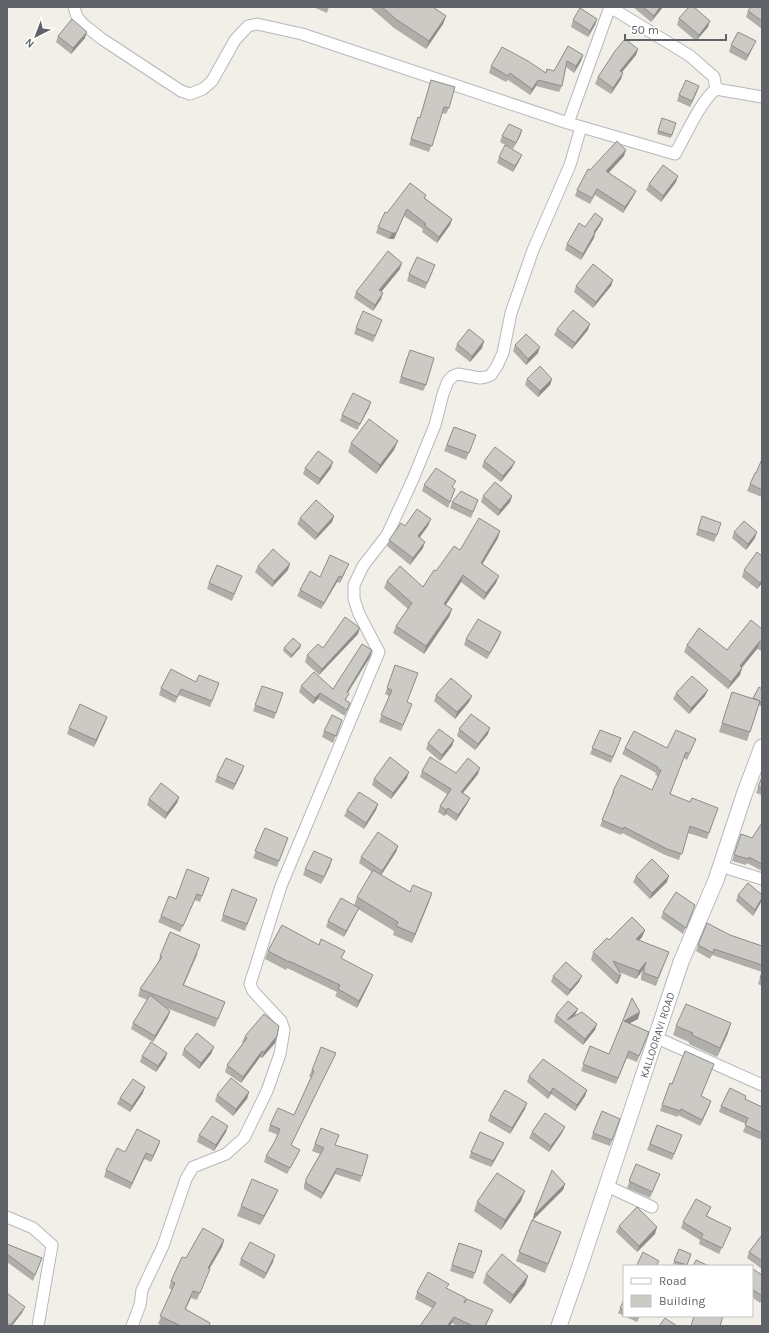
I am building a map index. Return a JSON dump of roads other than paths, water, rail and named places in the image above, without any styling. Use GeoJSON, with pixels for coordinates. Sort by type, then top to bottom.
{"type":"FeatureCollection","features":[{"type":"Feature","properties":{"kind":"main road","name":"KALLOORAVI ROAD"},"geometry":{"type":"LineString","coordinates":[[559,1326],[657,1038],[681,962],[720,866],[762,747]]}},
{"type":"Feature","properties":{"kind":"street"},"geometry":{"type":"LineString","coordinates":[[74,7],[77,18],[102,39],[181,91],[190,94],[203,89],[212,81],[235,40],[248,26],[257,24],[302,34],[568,123],[675,154],[700,109],[710,94],[716,89],[762,97]]}},
{"type":"Feature","properties":{"kind":"street"},"geometry":{"type":"LineString","coordinates":[[568,123],[610,7],[690,56],[714,77],[716,89]]}},
{"type":"Feature","properties":{"kind":"street"},"geometry":{"type":"LineString","coordinates":[[132,1326],[140,1305],[142,1290],[163,1246],[186,1179],[193,1167],[226,1154],[244,1138],[267,1091],[280,1054],[284,1030],[281,1021],[253,991],[250,984],[281,886],[379,652],[359,614],[354,599],[354,585],[363,566],[387,535],[394,521],[435,425],[448,381],[453,376],[458,374],[486,378],[491,375],[497,366],[503,353],[511,313],[533,250],[570,165],[581,127]]}},
{"type":"Feature","properties":{"kind":"street"},"geometry":{"type":"LineString","coordinates":[[720,866],[762,879]]}},
{"type":"Feature","properties":{"kind":"street"},"geometry":{"type":"LineString","coordinates":[[657,1038],[762,1085]]}},
{"type":"Feature","properties":{"kind":"street"},"geometry":{"type":"LineString","coordinates":[[607,1186],[652,1207]]}},
{"type":"Feature","properties":{"kind":"street"},"geometry":{"type":"LineString","coordinates":[[7,1217],[33,1228],[52,1245],[38,1326]]}}]}
